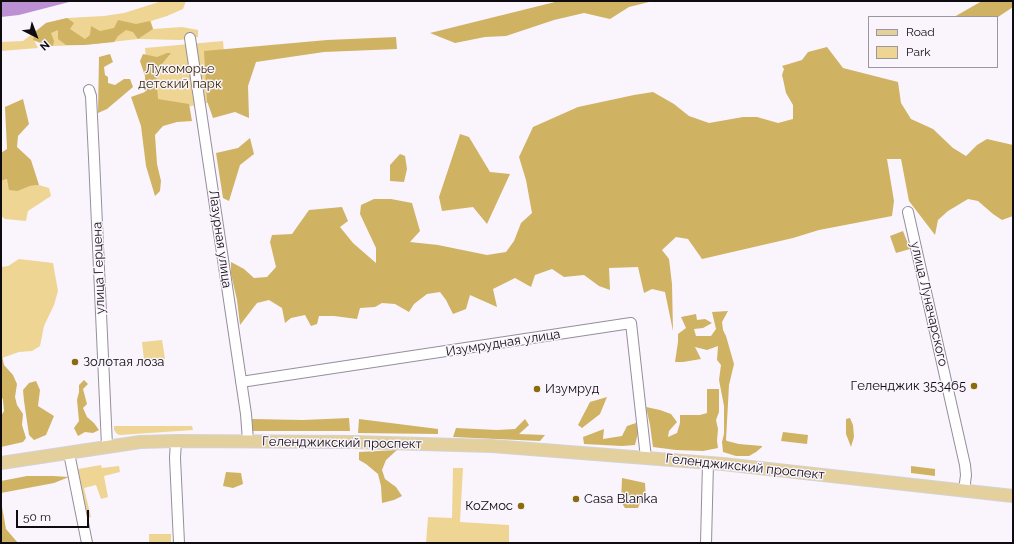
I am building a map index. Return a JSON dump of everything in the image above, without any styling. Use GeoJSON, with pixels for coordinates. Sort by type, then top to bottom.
{"type":"FeatureCollection","features":[{"type":"Feature","properties":{"kind":"main road","name":"Геленджикский проспект"},"geometry":{"type":"LineString","coordinates":[[1,463],[140,442],[353,442],[492,446],[708,463],[902,483],[964,491]]}},
{"type":"Feature","properties":{"kind":"main road"},"geometry":{"type":"LineString","coordinates":[[964,491],[1013,496]]}},
{"type":"Feature","properties":{"kind":"street","name":"Лазурная улица"},"geometry":{"type":"LineString","coordinates":[[190,38],[246,414],[248,441]]}},
{"type":"Feature","properties":{"kind":"street","name":"улица Герцена"},"geometry":{"type":"LineString","coordinates":[[89,90],[91,96],[107,446]]}},
{"type":"Feature","properties":{"kind":"street","name":"улица Луначарского"},"geometry":{"type":"LineString","coordinates":[[908,212],[965,465],[966,475],[964,491]]}},
{"type":"Feature","properties":{"kind":"street","name":"Изумрудная улица"},"geometry":{"type":"LineString","coordinates":[[241,382],[631,323],[646,458]]}},
{"type":"Feature","properties":{"kind":"street"},"geometry":{"type":"LineString","coordinates":[[176,441],[175,458],[179,543]]}},
{"type":"Feature","properties":{"kind":"street"},"geometry":{"type":"LineString","coordinates":[[69,452],[88,543]]}},
{"type":"Feature","properties":{"kind":"street"},"geometry":{"type":"LineString","coordinates":[[706,543],[708,463]]}},
{"type":"Feature","properties":{"kind":"green space"},"geometry":{"type":"Polygon","coordinates":[[[162,1],[186,1],[183,9],[151,21],[153,29],[182,27],[198,30],[198,37],[180,40],[138,39],[84,45],[53,46],[34,40],[38,48],[1,51],[1,42],[23,41],[46,23],[67,18],[104,16],[124,13],[162,1]]]}},
{"type":"Feature","properties":{"kind":"green space","name":"Лукоморье детский парк"},"geometry":{"type":"Polygon","coordinates":[[[223,41],[228,99],[151,114],[145,48],[223,41]]]}},
{"type":"Feature","properties":{"kind":"green space"},"geometry":{"type":"Polygon","coordinates":[[[8,179],[18,191],[30,186],[39,185],[49,188],[51,196],[28,211],[26,221],[5,219],[1,216],[1,181],[8,179]]]}},
{"type":"Feature","properties":{"kind":"green space"},"geometry":{"type":"Polygon","coordinates":[[[19,259],[53,263],[58,291],[54,305],[44,326],[40,346],[32,351],[19,352],[2,358],[1,267],[8,266],[19,259]]]}},
{"type":"Feature","properties":{"kind":"green space"},"geometry":{"type":"Polygon","coordinates":[[[162,340],[165,359],[144,360],[142,342],[162,340]]]}},
{"type":"Feature","properties":{"kind":"green space"},"geometry":{"type":"Polygon","coordinates":[[[114,426],[192,426],[193,430],[120,435],[114,430],[114,426]]]}},
{"type":"Feature","properties":{"kind":"green space"},"geometry":{"type":"Polygon","coordinates":[[[101,465],[102,468],[119,466],[120,472],[104,476],[108,497],[101,499],[96,485],[84,488],[91,517],[87,518],[78,469],[101,465]]]}},
{"type":"Feature","properties":{"kind":"green space"},"geometry":{"type":"Polygon","coordinates":[[[453,468],[463,468],[460,522],[509,525],[509,543],[426,543],[428,517],[452,518],[453,468]]]}},
{"type":"Feature","properties":{"kind":"green space"},"geometry":{"type":"Polygon","coordinates":[[[149,534],[171,534],[171,543],[149,543],[149,534]]]}},
{"type":"Feature","properties":{"kind":"shaded area"},"geometry":{"type":"Polygon","coordinates":[[[1,1],[73,1],[19,15],[1,17],[1,1]]]}},
{"type":"Feature","properties":{"kind":"shaded area"},"geometry":{"type":"Polygon","coordinates":[[[559,1],[653,1],[629,7],[610,19],[584,13],[554,20],[506,36],[485,37],[455,43],[430,33],[559,1]]]}},
{"type":"Feature","properties":{"kind":"shaded area"},"geometry":{"type":"Polygon","coordinates":[[[982,1],[1013,1],[1013,7],[998,17],[956,16],[982,1]]]}},
{"type":"Feature","properties":{"kind":"shaded area"},"geometry":{"type":"Polygon","coordinates":[[[67,18],[74,23],[70,29],[85,39],[90,35],[91,26],[100,31],[114,28],[118,20],[136,24],[150,21],[153,29],[138,39],[133,32],[126,30],[118,36],[114,42],[84,45],[66,45],[58,39],[58,30],[51,33],[54,41],[53,46],[33,40],[35,32],[46,23],[67,18]]]}},
{"type":"Feature","properties":{"kind":"shaded area"},"geometry":{"type":"Polygon","coordinates":[[[396,37],[397,49],[324,52],[256,62],[248,86],[249,118],[235,112],[213,118],[207,101],[204,51],[327,40],[396,37]]]}},
{"type":"Feature","properties":{"kind":"shaded area"},"geometry":{"type":"Polygon","coordinates":[[[827,47],[843,68],[898,82],[901,103],[911,119],[933,129],[953,148],[966,156],[977,145],[987,139],[1013,145],[1013,216],[1002,220],[978,201],[968,199],[948,211],[938,220],[935,235],[909,201],[901,159],[887,159],[894,201],[892,216],[819,230],[793,238],[702,259],[688,239],[676,237],[662,250],[669,259],[672,284],[673,331],[665,292],[652,289],[644,293],[638,267],[609,268],[610,290],[599,286],[584,275],[564,277],[552,269],[535,275],[531,287],[515,278],[493,289],[497,307],[470,295],[466,309],[453,314],[440,292],[427,294],[414,304],[409,312],[395,304],[382,303],[375,307],[360,308],[357,319],[319,316],[317,324],[311,326],[305,315],[291,318],[285,323],[282,308],[269,300],[257,303],[240,325],[237,300],[231,274],[231,262],[244,269],[254,278],[267,277],[276,267],[270,242],[272,235],[292,234],[309,210],[342,207],[348,221],[340,227],[353,243],[376,263],[376,248],[360,214],[361,205],[374,199],[391,199],[412,203],[420,231],[410,242],[438,245],[487,255],[506,252],[514,241],[521,223],[532,213],[526,180],[519,157],[533,127],[578,107],[653,92],[674,104],[689,116],[709,123],[743,117],[757,117],[778,123],[793,119],[793,105],[786,93],[782,75],[784,69],[782,66],[802,60],[808,52],[827,47]]]}},
{"type":"Feature","properties":{"kind":"shaded area"},"geometry":{"type":"Polygon","coordinates":[[[171,53],[156,71],[158,99],[189,104],[192,121],[177,122],[163,126],[155,135],[157,164],[161,181],[160,191],[155,196],[146,166],[141,126],[131,97],[145,92],[145,76],[140,61],[143,54],[157,57],[171,53]]]}},
{"type":"Feature","properties":{"kind":"shaded area"},"geometry":{"type":"Polygon","coordinates":[[[110,54],[113,62],[104,67],[105,75],[108,77],[108,83],[115,85],[124,79],[130,79],[133,87],[107,109],[98,113],[99,57],[110,54]]]}},
{"type":"Feature","properties":{"kind":"shaded area"},"geometry":{"type":"Polygon","coordinates":[[[23,99],[29,124],[18,136],[17,147],[31,160],[39,185],[30,186],[18,191],[9,190],[7,179],[1,181],[1,153],[7,149],[5,107],[23,99]]]}},
{"type":"Feature","properties":{"kind":"shaded area"},"geometry":{"type":"Polygon","coordinates":[[[460,134],[469,137],[490,172],[510,174],[487,224],[473,207],[442,211],[439,197],[460,134]]]}},
{"type":"Feature","properties":{"kind":"shaded area"},"geometry":{"type":"Polygon","coordinates":[[[250,138],[254,154],[240,165],[229,201],[223,198],[216,153],[238,148],[250,138]]]}},
{"type":"Feature","properties":{"kind":"shaded area"},"geometry":{"type":"Polygon","coordinates":[[[400,154],[405,156],[407,169],[404,182],[390,181],[390,165],[400,154]]]}},
{"type":"Feature","properties":{"kind":"shaded area"},"geometry":{"type":"Polygon","coordinates":[[[903,231],[910,249],[896,253],[890,236],[903,231]]]}},
{"type":"Feature","properties":{"kind":"shaded area"},"geometry":{"type":"Polygon","coordinates":[[[728,311],[722,322],[723,330],[734,364],[729,385],[726,440],[739,444],[762,446],[749,456],[736,456],[723,452],[722,442],[724,434],[724,406],[719,380],[721,365],[717,360],[718,346],[707,350],[695,347],[701,359],[675,362],[678,334],[686,328],[681,317],[696,314],[697,320],[705,319],[712,323],[703,328],[694,329],[696,336],[711,336],[716,329],[712,312],[728,311]]]}},
{"type":"Feature","properties":{"kind":"shaded area"},"geometry":{"type":"Polygon","coordinates":[[[1,351],[4,365],[13,375],[17,384],[15,397],[17,405],[23,414],[22,425],[26,438],[23,442],[1,447],[1,416],[4,411],[1,395],[1,351]]]}},
{"type":"Feature","properties":{"kind":"shaded area"},"geometry":{"type":"Polygon","coordinates":[[[84,380],[88,384],[83,389],[87,404],[83,408],[87,417],[99,430],[93,433],[85,432],[78,436],[74,428],[79,421],[77,400],[79,385],[84,380]]]}},
{"type":"Feature","properties":{"kind":"shaded area"},"geometry":{"type":"Polygon","coordinates":[[[36,381],[40,390],[38,406],[54,416],[46,435],[34,440],[29,435],[23,390],[29,383],[36,381]]]}},
{"type":"Feature","properties":{"kind":"shaded area"},"geometry":{"type":"Polygon","coordinates":[[[707,389],[719,389],[719,412],[716,420],[718,429],[718,448],[703,451],[653,447],[646,407],[671,414],[677,422],[669,431],[668,437],[677,433],[680,423],[680,415],[700,415],[707,413],[707,389]]]}},
{"type":"Feature","properties":{"kind":"shaded area"},"geometry":{"type":"Polygon","coordinates":[[[607,397],[600,414],[582,428],[578,425],[590,402],[607,397]]]}},
{"type":"Feature","properties":{"kind":"shaded area"},"geometry":{"type":"Polygon","coordinates":[[[349,418],[350,431],[253,431],[252,419],[303,420],[349,418]]]}},
{"type":"Feature","properties":{"kind":"shaded area"},"geometry":{"type":"Polygon","coordinates":[[[850,418],[853,425],[854,437],[851,447],[846,434],[846,419],[850,418]]]}},
{"type":"Feature","properties":{"kind":"shaded area"},"geometry":{"type":"Polygon","coordinates":[[[359,419],[438,429],[438,434],[358,433],[359,419]]]}},
{"type":"Feature","properties":{"kind":"shaded area"},"geometry":{"type":"Polygon","coordinates":[[[525,419],[529,425],[519,434],[545,435],[540,441],[453,437],[456,428],[497,430],[515,429],[525,419]]]}},
{"type":"Feature","properties":{"kind":"shaded area"},"geometry":{"type":"Polygon","coordinates":[[[636,423],[638,433],[635,445],[622,446],[584,444],[583,437],[604,429],[603,439],[622,436],[627,426],[636,423]]]}},
{"type":"Feature","properties":{"kind":"shaded area"},"geometry":{"type":"Polygon","coordinates":[[[783,432],[808,435],[807,444],[781,441],[783,432]]]}},
{"type":"Feature","properties":{"kind":"shaded area"},"geometry":{"type":"Polygon","coordinates":[[[397,450],[386,460],[382,470],[385,479],[396,487],[402,496],[382,503],[381,486],[378,474],[359,460],[359,452],[397,450]]]}},
{"type":"Feature","properties":{"kind":"shaded area"},"geometry":{"type":"Polygon","coordinates":[[[911,466],[935,469],[935,476],[911,473],[911,466]]]}},
{"type":"Feature","properties":{"kind":"shaded area"},"geometry":{"type":"Polygon","coordinates":[[[226,472],[241,473],[243,484],[233,488],[223,486],[226,472]]]}},
{"type":"Feature","properties":{"kind":"shaded area"},"geometry":{"type":"Polygon","coordinates":[[[27,476],[69,477],[54,483],[1,493],[1,481],[27,476]]]}},
{"type":"Feature","properties":{"kind":"shaded area"},"geometry":{"type":"Polygon","coordinates":[[[622,478],[645,483],[646,499],[640,503],[638,508],[625,508],[621,502],[622,478]]]}},
{"type":"Feature","properties":{"kind":"shaded area"},"geometry":{"type":"Polygon","coordinates":[[[1,501],[6,529],[18,543],[1,543],[1,501]]]}},
{"type":"Feature","properties":{"kind":"place","name":"Золотая лоза"},"geometry":{"type":"Point","coordinates":[75,362]}},
{"type":"Feature","properties":{"kind":"place","name":"Геленджик 353465"},"geometry":{"type":"Point","coordinates":[974,386]}},
{"type":"Feature","properties":{"kind":"place","name":"Изумруд"},"geometry":{"type":"Point","coordinates":[537,389]}},
{"type":"Feature","properties":{"kind":"place","name":"Casa Blanka"},"geometry":{"type":"Point","coordinates":[576,499]}},
{"type":"Feature","properties":{"kind":"place","name":"КоZмос"},"geometry":{"type":"Point","coordinates":[521,506]}}]}
